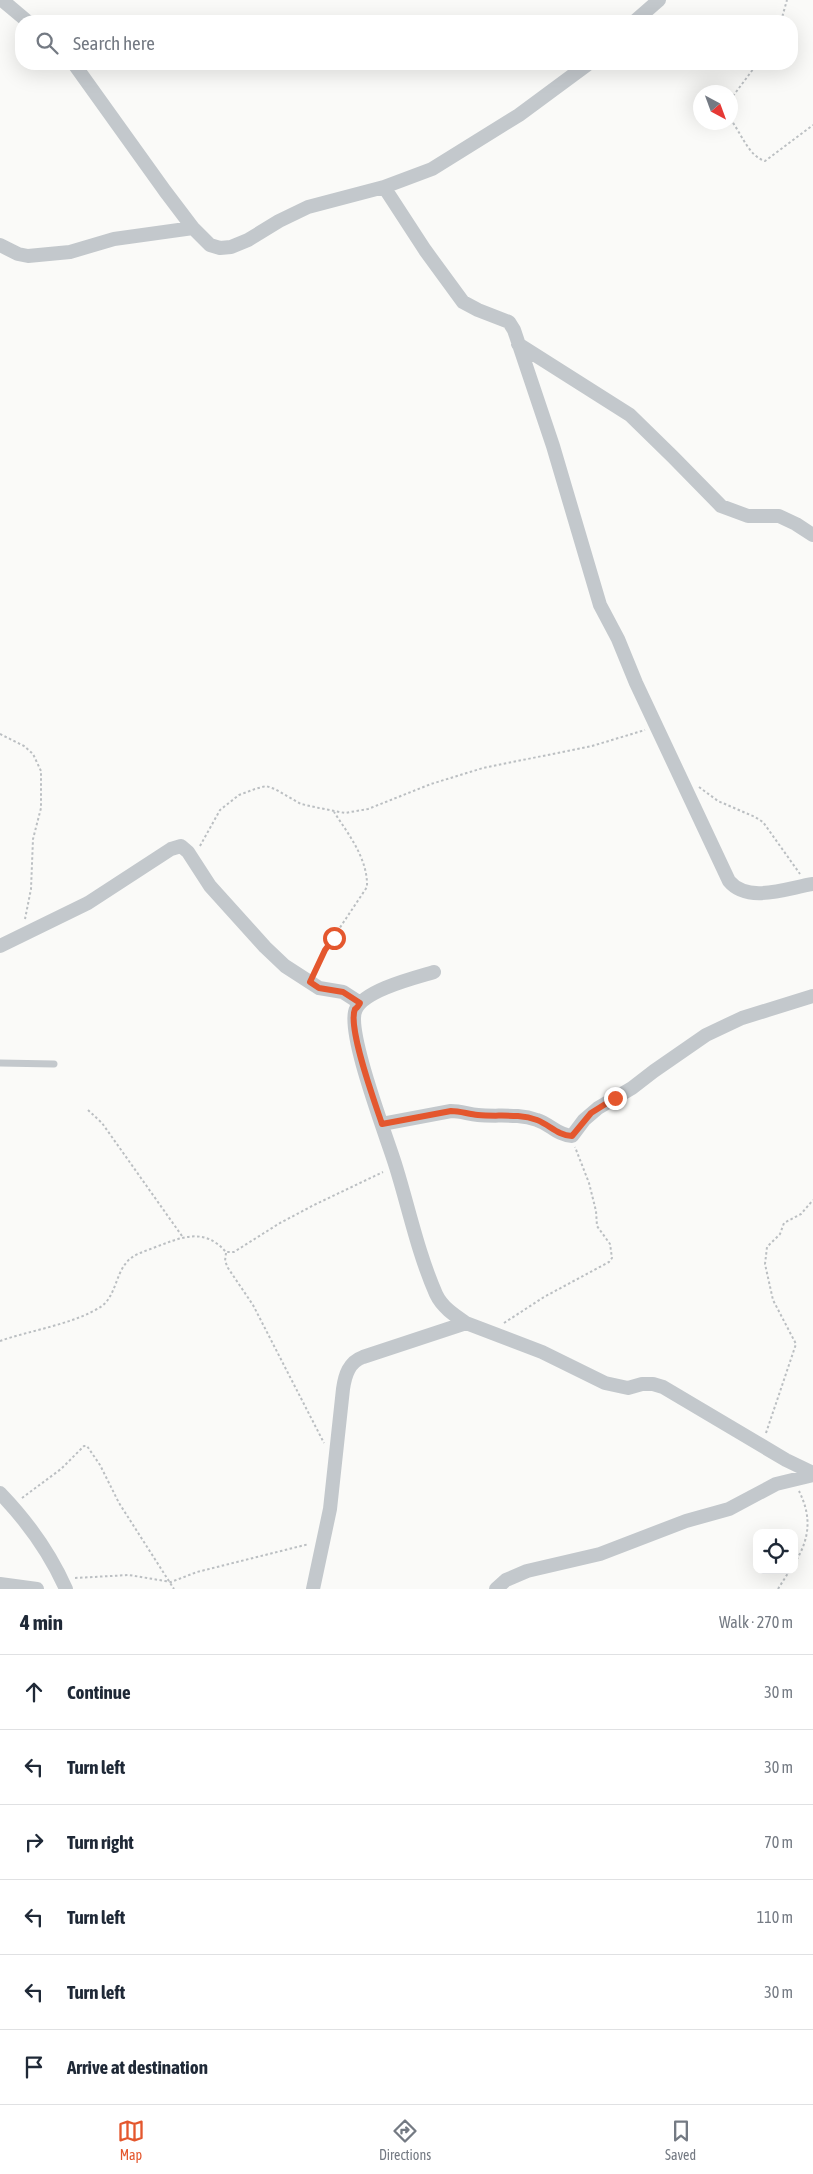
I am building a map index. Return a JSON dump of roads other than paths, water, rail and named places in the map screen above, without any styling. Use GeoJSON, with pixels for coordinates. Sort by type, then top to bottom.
{"type":"FeatureCollection","features":[{"type":"Feature","properties":{"kind":"street"},"geometry":{"type":"LineString","coordinates":[[2,0],[20,15]]}},
{"type":"Feature","properties":{"kind":"street"},"geometry":{"type":"LineString","coordinates":[[642,15],[659,0]]}},
{"type":"Feature","properties":{"kind":"street"},"geometry":{"type":"LineString","coordinates":[[78,70],[193,228],[210,245],[220,248],[231,247],[308,207],[384,187],[432,169],[463,152],[520,115],[580,70]]}},
{"type":"Feature","properties":{"kind":"street"},"geometry":{"type":"LineString","coordinates":[[384,187],[450,288],[463,302],[509,322],[514,330],[552,446],[600,605],[618,639],[729,880],[735,888],[744,893],[757,894],[809,884]]}},
{"type":"Feature","properties":{"kind":"street"},"geometry":{"type":"LineString","coordinates":[[0,245],[18,254],[70,252],[114,238],[193,228]]}},
{"type":"Feature","properties":{"kind":"street"},"geometry":{"type":"LineString","coordinates":[[518,344],[630,415],[721,506],[748,516],[779,516],[813,535]]}},
{"type":"Feature","properties":{"kind":"street"},"geometry":{"type":"LineString","coordinates":[[0,946],[88,903],[178,846],[181,846],[192,858],[210,886],[265,947],[285,966],[319,988],[343,992],[360,1003]]}},
{"type":"Feature","properties":{"kind":"street"},"geometry":{"type":"LineString","coordinates":[[434,972],[377,992],[360,1003],[355,1009],[354,1018],[358,1042],[416,1240],[437,1296],[444,1307],[466,1323],[542,1352],[605,1383],[628,1388],[642,1384],[653,1384],[663,1387],[813,1474]]}},
{"type":"Feature","properties":{"kind":"street"},"geometry":{"type":"LineString","coordinates":[[382,1124],[451,1111],[462,1111],[477,1115],[524,1116],[538,1120],[563,1135],[572,1136],[584,1120],[598,1108],[632,1088],[706,1036],[742,1018],[813,996]]}},
{"type":"Feature","properties":{"kind":"street"},"geometry":{"type":"LineString","coordinates":[[313,1589],[330,1509],[343,1389],[351,1365],[363,1357],[466,1323]]}},
{"type":"Feature","properties":{"kind":"street"},"geometry":{"type":"LineString","coordinates":[[496,1589],[506,1580],[527,1571],[600,1554],[686,1521],[728,1508],[763,1490],[813,1474]]}},
{"type":"Feature","properties":{"kind":"street"},"geometry":{"type":"LineString","coordinates":[[0,1492],[25,1519],[52,1561],[64,1584]]}},
{"type":"Feature","properties":{"kind":"street"},"geometry":{"type":"LineString","coordinates":[[0,1584],[37,1589]]}},
{"type":"Feature","properties":{"kind":"lane"},"geometry":{"type":"LineString","coordinates":[[0,1063],[54,1064]]}}]}
